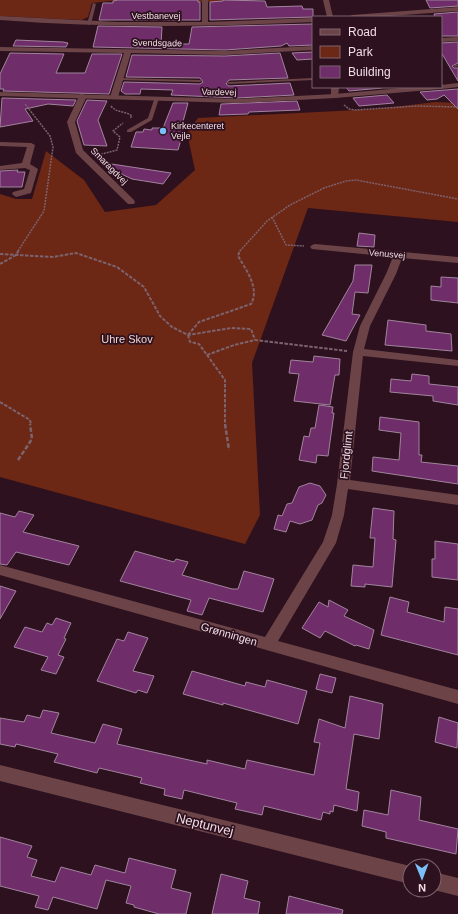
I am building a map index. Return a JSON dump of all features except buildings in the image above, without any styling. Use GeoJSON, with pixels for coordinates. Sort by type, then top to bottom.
{"type":"FeatureCollection","features":[{"type":"Feature","properties":{"kind":"street"},"geometry":{"type":"LineString","coordinates":[[205,0],[205,25]]}},
{"type":"Feature","properties":{"kind":"street"},"geometry":{"type":"LineString","coordinates":[[326,0],[330,16]]}},
{"type":"Feature","properties":{"kind":"street"},"geometry":{"type":"LineString","coordinates":[[365,16],[458,9]]}},
{"type":"Feature","properties":{"kind":"street","name":"Vestbanevej"},"geometry":{"type":"LineString","coordinates":[[0,18],[89,24],[205,25],[312,20]]}},
{"type":"Feature","properties":{"kind":"street"},"geometry":{"type":"LineString","coordinates":[[442,40],[458,39]]}},
{"type":"Feature","properties":{"kind":"street","name":"Svendsgade"},"geometry":{"type":"LineString","coordinates":[[0,49],[225,53],[312,48]]}},
{"type":"Feature","properties":{"kind":"street"},"geometry":{"type":"LineString","coordinates":[[114,97],[128,51]]}},
{"type":"Feature","properties":{"kind":"street"},"geometry":{"type":"LineString","coordinates":[[442,87],[458,85]]}},
{"type":"Feature","properties":{"kind":"street"},"geometry":{"type":"LineString","coordinates":[[334,88],[336,96]]}},
{"type":"Feature","properties":{"kind":"street","name":"Vardevej"},"geometry":{"type":"LineString","coordinates":[[0,94],[237,101],[336,96],[425,88]]}},
{"type":"Feature","properties":{"kind":"street","name":"Smaragdvej"},"geometry":{"type":"LineString","coordinates":[[83,96],[72,122],[79,151],[131,202]]}},
{"type":"Feature","properties":{"kind":"street"},"geometry":{"type":"LineString","coordinates":[[0,144],[31,145],[26,165]]}},
{"type":"Feature","properties":{"kind":"street"},"geometry":{"type":"LineString","coordinates":[[0,168],[26,165],[34,169],[28,191],[16,194]]}},
{"type":"Feature","properties":{"kind":"street","name":"Venusvej"},"geometry":{"type":"LineString","coordinates":[[315,247],[458,260]]}},
{"type":"Feature","properties":{"kind":"street","name":"Fjordglimt"},"geometry":{"type":"LineString","coordinates":[[268,645],[328,543],[338,515],[358,352],[366,326],[391,274],[398,254]]}},
{"type":"Feature","properties":{"kind":"street"},"geometry":{"type":"LineString","coordinates":[[358,352],[458,363]]}},
{"type":"Feature","properties":{"kind":"street"},"geometry":{"type":"LineString","coordinates":[[343,484],[458,500]]}},
{"type":"Feature","properties":{"kind":"street","name":"Grønningen"},"geometry":{"type":"LineString","coordinates":[[0,570],[458,697]]}},
{"type":"Feature","properties":{"kind":"street","name":"Neptunvej"},"geometry":{"type":"LineString","coordinates":[[0,774],[402,873]]}},
{"type":"Feature","properties":{"kind":"street"},"geometry":{"type":"LineString","coordinates":[[442,883],[458,887]]}},
{"type":"Feature","properties":{"kind":"lane"},"geometry":{"type":"LineString","coordinates":[[89,24],[94,4]]}},
{"type":"Feature","properties":{"kind":"lane"},"geometry":{"type":"LineString","coordinates":[[120,79],[200,81]]}},
{"type":"Feature","properties":{"kind":"lane"},"geometry":{"type":"LineString","coordinates":[[229,83],[312,79]]}},
{"type":"Feature","properties":{"kind":"lane"},"geometry":{"type":"LineString","coordinates":[[129,132],[150,120],[157,98]]}},
{"type":"Feature","properties":{"kind":"path"},"geometry":{"type":"LineString","coordinates":[[336,96],[345,106],[355,110],[417,106],[458,107]]}},
{"type":"Feature","properties":{"kind":"path"},"geometry":{"type":"LineString","coordinates":[[88,160],[117,150],[120,137],[113,131],[132,116],[130,114],[114,110],[111,107],[110,104],[114,97]]}},
{"type":"Feature","properties":{"kind":"path"},"geometry":{"type":"LineString","coordinates":[[188,335],[199,322],[251,304],[255,297],[252,280],[238,256],[240,250],[248,245],[272,217],[306,196],[347,180],[364,181],[458,198]]}},
{"type":"Feature","properties":{"kind":"path"},"geometry":{"type":"LineString","coordinates":[[272,217],[286,245],[292,246]]}},
{"type":"Feature","properties":{"kind":"path"},"geometry":{"type":"LineString","coordinates":[[0,254],[53,257],[70,252],[117,266],[144,287],[160,316],[172,327],[188,335],[230,328],[252,329],[255,340]]}},
{"type":"Feature","properties":{"kind":"path"},"geometry":{"type":"LineString","coordinates":[[0,264],[16,255]]}},
{"type":"Feature","properties":{"kind":"path"},"geometry":{"type":"LineString","coordinates":[[188,335],[190,342],[198,344],[225,380],[225,427],[230,450]]}},
{"type":"Feature","properties":{"kind":"path"},"geometry":{"type":"LineString","coordinates":[[207,355],[234,345],[255,340],[358,352]]}},
{"type":"Feature","properties":{"kind":"path"},"geometry":{"type":"LineString","coordinates":[[0,402],[30,420],[32,439],[18,460]]}},
{"type":"Feature","properties":{"kind":"green space"},"geometry":{"type":"Polygon","coordinates":[[[0,0],[259,0],[212,2],[111,1],[92,3],[88,17],[82,20],[0,16],[0,0]]]}},
{"type":"Feature","properties":{"kind":"green space","name":"Uhre Skov"},"geometry":{"type":"Polygon","coordinates":[[[435,102],[458,103],[458,222],[308,208],[252,363],[260,515],[245,544],[0,477],[0,194],[16,199],[32,199],[46,151],[84,180],[105,212],[156,205],[195,170],[187,133],[198,118],[377,109],[435,102]]]}},
{"type":"Feature","properties":{"kind":"place","name":"Kirkecenteret Vejle"},"geometry":{"type":"Point","coordinates":[163,131]}}]}
